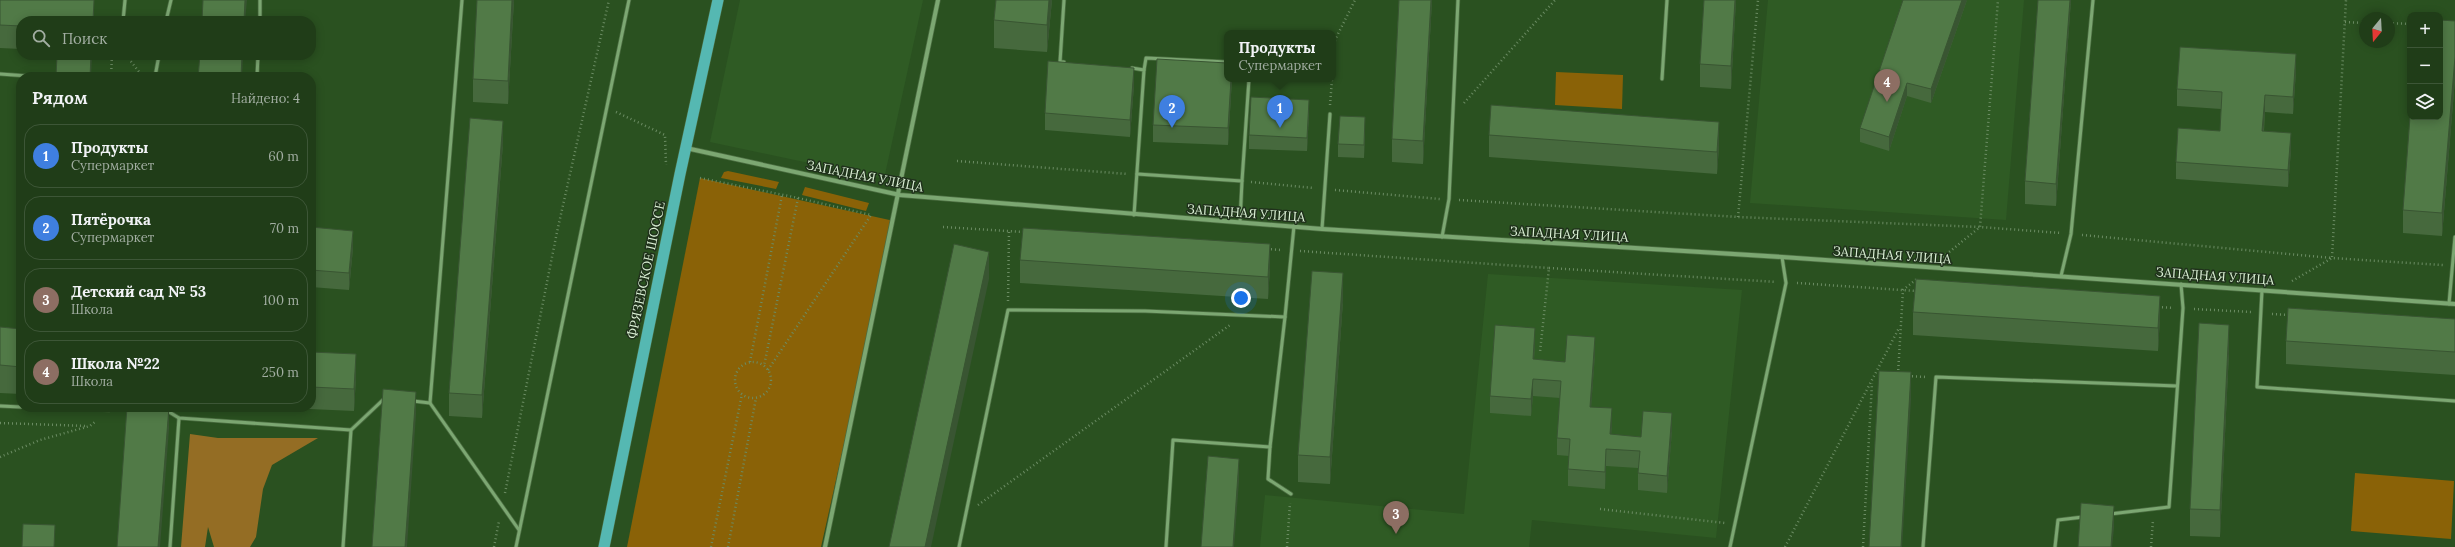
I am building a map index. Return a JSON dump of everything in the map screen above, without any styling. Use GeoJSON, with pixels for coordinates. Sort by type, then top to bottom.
{"type":"FeatureCollection","features":[{"type":"Feature","properties":{"kind":"highway","name":"ФРЯЗЕВСКОЕ ШОССЕ"},"geometry":{"type":"LineString","coordinates":[[604,547],[718,0]]}},
{"type":"Feature","properties":{"kind":"street"},"geometry":{"type":"LineString","coordinates":[[825,547],[900,195],[938,0]]}},
{"type":"Feature","properties":{"kind":"street","name":"ЗАПАДНАЯ УЛИЦА"},"geometry":{"type":"LineString","coordinates":[[686,148],[900,195],[1322,229],[1782,257],[2277,290],[2455,304]]}},
{"type":"Feature","properties":{"kind":"lane"},"geometry":{"type":"LineString","coordinates":[[124,16],[125,0]]}},
{"type":"Feature","properties":{"kind":"lane"},"geometry":{"type":"LineString","coordinates":[[167,16],[171,0]]}},
{"type":"Feature","properties":{"kind":"lane"},"geometry":{"type":"LineString","coordinates":[[260,0],[260,16]]}},
{"type":"Feature","properties":{"kind":"lane"},"geometry":{"type":"LineString","coordinates":[[462,0],[430,403],[519,531]]}},
{"type":"Feature","properties":{"kind":"lane"},"geometry":{"type":"LineString","coordinates":[[516,547],[629,0]]}},
{"type":"Feature","properties":{"kind":"lane"},"geometry":{"type":"LineString","coordinates":[[1064,0],[1060,62],[1068,63]]}},
{"type":"Feature","properties":{"kind":"lane"},"geometry":{"type":"LineString","coordinates":[[1442,237],[1449,199],[1458,0]]}},
{"type":"Feature","properties":{"kind":"lane"},"geometry":{"type":"LineString","coordinates":[[1662,79],[1667,0]]}},
{"type":"Feature","properties":{"kind":"lane"},"geometry":{"type":"LineString","coordinates":[[2060,276],[2071,234],[2093,0]]}},
{"type":"Feature","properties":{"kind":"lane"},"geometry":{"type":"LineString","coordinates":[[1134,215],[1146,58],[1224,62]]}},
{"type":"Feature","properties":{"kind":"lane"},"geometry":{"type":"LineString","coordinates":[[156,72],[158,60]]}},
{"type":"Feature","properties":{"kind":"lane"},"geometry":{"type":"LineString","coordinates":[[257,72],[258,60]]}},
{"type":"Feature","properties":{"kind":"lane"},"geometry":{"type":"LineString","coordinates":[[1129,68],[1144,70]]}},
{"type":"Feature","properties":{"kind":"lane"},"geometry":{"type":"LineString","coordinates":[[0,74],[16,75]]}},
{"type":"Feature","properties":{"kind":"lane"},"geometry":{"type":"LineString","coordinates":[[1240,222],[1249,82]]}},
{"type":"Feature","properties":{"kind":"lane"},"geometry":{"type":"LineString","coordinates":[[1322,229],[1330,114]]}},
{"type":"Feature","properties":{"kind":"lane"},"geometry":{"type":"LineString","coordinates":[[1137,174],[1242,180]]}},
{"type":"Feature","properties":{"kind":"lane"},"geometry":{"type":"LineString","coordinates":[[1291,494],[1268,479],[1270,447],[1294,226]]}},
{"type":"Feature","properties":{"kind":"lane"},"geometry":{"type":"LineString","coordinates":[[2449,304],[2455,237]]}},
{"type":"Feature","properties":{"kind":"lane"},"geometry":{"type":"LineString","coordinates":[[1730,547],[1786,283],[1782,257]]}},
{"type":"Feature","properties":{"kind":"lane"},"geometry":{"type":"LineString","coordinates":[[2102,515],[2169,506],[2183,308],[2181,284]]}},
{"type":"Feature","properties":{"kind":"lane"},"geometry":{"type":"LineString","coordinates":[[2262,290],[2258,387],[2455,401]]}},
{"type":"Feature","properties":{"kind":"lane"},"geometry":{"type":"LineString","coordinates":[[959,547],[1008,310],[1144,311],[1285,317]]}},
{"type":"Feature","properties":{"kind":"lane"},"geometry":{"type":"LineString","coordinates":[[1923,547],[1936,377],[2177,386]]}},
{"type":"Feature","properties":{"kind":"lane"},"geometry":{"type":"LineString","coordinates":[[343,547],[351,430],[385,398],[393,399]]}},
{"type":"Feature","properties":{"kind":"lane"},"geometry":{"type":"LineString","coordinates":[[408,401],[430,403]]}},
{"type":"Feature","properties":{"kind":"lane"},"geometry":{"type":"LineString","coordinates":[[0,406],[16,407]]}},
{"type":"Feature","properties":{"kind":"lane"},"geometry":{"type":"LineString","coordinates":[[169,412],[179,418],[351,430]]}},
{"type":"Feature","properties":{"kind":"lane"},"geometry":{"type":"LineString","coordinates":[[170,547],[179,418]]}},
{"type":"Feature","properties":{"kind":"lane"},"geometry":{"type":"LineString","coordinates":[[1166,547],[1173,440],[1270,447]]}},
{"type":"Feature","properties":{"kind":"lane"},"geometry":{"type":"LineString","coordinates":[[2055,547],[2058,520],[2087,516]]}},
{"type":"Feature","properties":{"kind":"path"},"geometry":{"type":"LineString","coordinates":[[494,547],[557,232],[609,0]]}},
{"type":"Feature","properties":{"kind":"path"},"geometry":{"type":"LineString","coordinates":[[1336,38],[1355,0]]}},
{"type":"Feature","properties":{"kind":"path"},"geometry":{"type":"LineString","coordinates":[[1453,117],[1555,0]]}},
{"type":"Feature","properties":{"kind":"path"},"geometry":{"type":"LineString","coordinates":[[1738,217],[1758,0]]}},
{"type":"Feature","properties":{"kind":"path"},"geometry":{"type":"LineString","coordinates":[[1980,227],[1998,0]]}},
{"type":"Feature","properties":{"kind":"path"},"geometry":{"type":"LineString","coordinates":[[2332,258],[2346,0]]}},
{"type":"Feature","properties":{"kind":"path"},"geometry":{"type":"LineString","coordinates":[[2345,22],[2359,23]]}},
{"type":"Feature","properties":{"kind":"path"},"geometry":{"type":"LineString","coordinates":[[2395,24],[2407,24]]}},
{"type":"Feature","properties":{"kind":"path"},"geometry":{"type":"LineString","coordinates":[[111,72],[112,60]]}},
{"type":"Feature","properties":{"kind":"path"},"geometry":{"type":"LineString","coordinates":[[130,60],[139,72]]}},
{"type":"Feature","properties":{"kind":"path"},"geometry":{"type":"LineString","coordinates":[[1330,114],[1332,82]]}},
{"type":"Feature","properties":{"kind":"path"},"geometry":{"type":"LineString","coordinates":[[607,107],[666,135],[666,170]]}},
{"type":"Feature","properties":{"kind":"path"},"geometry":{"type":"LineString","coordinates":[[956,161],[1137,174]]}},
{"type":"Feature","properties":{"kind":"path"},"geometry":{"type":"LineString","coordinates":[[700,178],[782,194],[871,215],[768,370]]}},
{"type":"Feature","properties":{"kind":"path"},"geometry":{"type":"LineString","coordinates":[[1242,180],[1324,189],[1449,199],[1738,217],[1980,227],[2332,258],[2452,266]]}},
{"type":"Feature","properties":{"kind":"path"},"geometry":{"type":"LineString","coordinates":[[750,362],[782,194]]}},
{"type":"Feature","properties":{"kind":"path"},"geometry":{"type":"LineString","coordinates":[[764,366],[798,198]]}},
{"type":"Feature","properties":{"kind":"path"},"geometry":{"type":"LineString","coordinates":[[1008,310],[1009,232]]}},
{"type":"Feature","properties":{"kind":"path"},"geometry":{"type":"LineString","coordinates":[[2277,290],[2332,258]]}},
{"type":"Feature","properties":{"kind":"path"},"geometry":{"type":"LineString","coordinates":[[1548,268],[1918,291]]}},
{"type":"Feature","properties":{"kind":"path"},"geometry":{"type":"LineString","coordinates":[[1903,290],[1898,375],[1936,377]]}},
{"type":"Feature","properties":{"kind":"path"},"geometry":{"type":"LineString","coordinates":[[2152,306],[2293,316]]}},
{"type":"Feature","properties":{"kind":"path"},"geometry":{"type":"LineString","coordinates":[[966,513],[1245,315]]}},
{"type":"Feature","properties":{"kind":"path"},"geometry":{"type":"LineString","coordinates":[[1785,547],[1901,325]]}},
{"type":"Feature","properties":{"kind":"path"},"geometry":{"type":"LineString","coordinates":[[750,362],[764,366],[768,370],[771,381],[770,387],[762,396],[756,398],[742,394],[737,387],[736,376],[742,366],[750,362]]}},
{"type":"Feature","properties":{"kind":"path"},"geometry":{"type":"LineString","coordinates":[[1863,547],[1872,380]]}},
{"type":"Feature","properties":{"kind":"path"},"geometry":{"type":"LineString","coordinates":[[711,547],[742,394]]}},
{"type":"Feature","properties":{"kind":"path"},"geometry":{"type":"LineString","coordinates":[[728,547],[756,398]]}},
{"type":"Feature","properties":{"kind":"path"},"geometry":{"type":"LineString","coordinates":[[0,457],[40,440],[90,426],[107,412]]}},
{"type":"Feature","properties":{"kind":"path"},"geometry":{"type":"LineString","coordinates":[[0,423],[90,426]]}},
{"type":"Feature","properties":{"kind":"path"},"geometry":{"type":"LineString","coordinates":[[1287,547],[1291,494]]}},
{"type":"Feature","properties":{"kind":"path"},"geometry":{"type":"LineString","coordinates":[[2151,547],[2154,508]]}},
{"type":"Feature","properties":{"kind":"path"},"geometry":{"type":"LineString","coordinates":[[1600,509],[1735,524]]}},
{"type":"Feature","properties":{"kind":"shaded area"},"geometry":{"type":"Polygon","coordinates":[[[740,0],[923,0],[884,179],[710,142],[740,0]]]}},
{"type":"Feature","properties":{"kind":"shaded area"},"geometry":{"type":"Polygon","coordinates":[[[1768,0],[2024,0],[2006,220],[1750,203],[1768,0]]]}},
{"type":"Feature","properties":{"kind":"shaded area"},"geometry":{"type":"Polygon","coordinates":[[[1556,72],[1623,75],[1622,109],[1555,105],[1556,72]]]}},
{"type":"Feature","properties":{"kind":"shaded area"},"geometry":{"type":"Polygon","coordinates":[[[728,171],[779,182],[776,189],[721,178],[724,172],[728,171]]]}},
{"type":"Feature","properties":{"kind":"shaded area"},"geometry":{"type":"Polygon","coordinates":[[[700,178],[894,221],[821,547],[627,547],[700,178]]]}},
{"type":"Feature","properties":{"kind":"shaded area"},"geometry":{"type":"Polygon","coordinates":[[[805,187],[869,203],[866,211],[802,195],[805,187]]]}},
{"type":"Feature","properties":{"kind":"shaded area"},"geometry":{"type":"Polygon","coordinates":[[[1488,274],[1742,290],[1716,538],[1532,520],[1529,547],[1260,547],[1265,495],[1464,514],[1488,274]]]}},
{"type":"Feature","properties":{"kind":"shaded area"},"geometry":{"type":"Polygon","coordinates":[[[190,434],[218,438],[318,438],[272,465],[263,489],[256,537],[250,547],[214,547],[208,527],[205,547],[181,547],[190,434]]]}},
{"type":"Feature","properties":{"kind":"shaded area"},"geometry":{"type":"Polygon","coordinates":[[[2355,473],[2454,481],[2451,539],[2351,531],[2355,473]]]}},
{"type":"Feature","properties":{"kind":"building"},"geometry":{"type":"Polygon","coordinates":[[[0,0],[94,0],[93,16],[16,16],[16,26],[0,25],[0,0]]]}},
{"type":"Feature","properties":{"kind":"building"},"geometry":{"type":"Polygon","coordinates":[[[203,0],[245,0],[244,16],[202,16],[203,0]]]}},
{"type":"Feature","properties":{"kind":"building"},"geometry":{"type":"Polygon","coordinates":[[[477,0],[512,0],[508,81],[473,79],[477,0]]]}},
{"type":"Feature","properties":{"kind":"building"},"geometry":{"type":"Polygon","coordinates":[[[996,0],[1049,0],[1047,25],[994,20],[996,0]]]}},
{"type":"Feature","properties":{"kind":"building"},"geometry":{"type":"Polygon","coordinates":[[[1399,0],[1431,0],[1423,141],[1392,139],[1399,0]]]}},
{"type":"Feature","properties":{"kind":"building"},"geometry":{"type":"Polygon","coordinates":[[[1704,0],[1735,0],[1731,66],[1700,64],[1704,0]]]}},
{"type":"Feature","properties":{"kind":"building"},"geometry":{"type":"Polygon","coordinates":[[[1903,0],[1962,0],[1931,89],[1907,83],[1889,137],[1860,128],[1903,0]]]}},
{"type":"Feature","properties":{"kind":"building"},"geometry":{"type":"Polygon","coordinates":[[[2038,0],[2070,0],[2056,184],[2025,181],[2038,0]]]}},
{"type":"Feature","properties":{"kind":"building"},"geometry":{"type":"Polygon","coordinates":[[[2443,20],[2455,21],[2455,57],[2442,213],[2403,210],[2410,120],[2443,120],[2443,20]]]}},
{"type":"Feature","properties":{"kind":"building"},"geometry":{"type":"Polygon","coordinates":[[[2180,47],[2296,54],[2293,97],[2265,95],[2262,131],[2291,133],[2288,170],[2176,162],[2178,128],[2220,131],[2222,92],[2177,89],[2180,47]]]}},
{"type":"Feature","properties":{"kind":"building"},"geometry":{"type":"Polygon","coordinates":[[[1157,59],[1224,63],[1224,82],[1231,82],[1228,128],[1153,125],[1157,59]]]}},
{"type":"Feature","properties":{"kind":"building"},"geometry":{"type":"Polygon","coordinates":[[[57,60],[91,60],[90,72],[56,72],[57,60]]]}},
{"type":"Feature","properties":{"kind":"building"},"geometry":{"type":"Polygon","coordinates":[[[200,60],[242,60],[241,72],[198,72],[200,60]]]}},
{"type":"Feature","properties":{"kind":"building"},"geometry":{"type":"Polygon","coordinates":[[[1048,61],[1134,68],[1130,120],[1045,113],[1048,61]]]}},
{"type":"Feature","properties":{"kind":"building"},"geometry":{"type":"Polygon","coordinates":[[[1251,97],[1309,100],[1307,138],[1249,135],[1251,97]]]}},
{"type":"Feature","properties":{"kind":"building"},"geometry":{"type":"Polygon","coordinates":[[[1491,105],[1719,122],[1717,152],[1489,135],[1491,105]]]}},
{"type":"Feature","properties":{"kind":"building"},"geometry":{"type":"Polygon","coordinates":[[[1340,116],[1365,117],[1364,145],[1338,144],[1340,116]]]}},
{"type":"Feature","properties":{"kind":"building"},"geometry":{"type":"Polygon","coordinates":[[[470,118],[503,121],[482,395],[449,393],[470,118]]]}},
{"type":"Feature","properties":{"kind":"building"},"geometry":{"type":"Polygon","coordinates":[[[316,227],[353,231],[349,273],[316,270],[316,227]]]}},
{"type":"Feature","properties":{"kind":"building"},"geometry":{"type":"Polygon","coordinates":[[[1023,228],[1270,244],[1268,277],[1020,260],[1023,228]]]}},
{"type":"Feature","properties":{"kind":"building"},"geometry":{"type":"Polygon","coordinates":[[[954,244],[989,252],[925,547],[889,547],[954,244]]]}},
{"type":"Feature","properties":{"kind":"building"},"geometry":{"type":"Polygon","coordinates":[[[1312,271],[1343,273],[1330,457],[1298,455],[1312,271]]]}},
{"type":"Feature","properties":{"kind":"building"},"geometry":{"type":"Polygon","coordinates":[[[1916,279],[2160,296],[2158,328],[1913,312],[1916,279]]]}},
{"type":"Feature","properties":{"kind":"building"},"geometry":{"type":"Polygon","coordinates":[[[2288,308],[2455,319],[2455,352],[2286,341],[2288,308]]]}},
{"type":"Feature","properties":{"kind":"building"},"geometry":{"type":"Polygon","coordinates":[[[2199,323],[2229,325],[2220,510],[2190,509],[2199,323]]]}},
{"type":"Feature","properties":{"kind":"building"},"geometry":{"type":"Polygon","coordinates":[[[1495,325],[1535,328],[1533,359],[1565,362],[1567,335],[1595,337],[1590,407],[1612,408],[1610,434],[1641,437],[1643,411],[1672,413],[1667,476],[1638,473],[1640,451],[1606,449],[1605,472],[1568,469],[1570,439],[1557,438],[1561,381],[1533,379],[1531,399],[1490,396],[1495,325]]]}},
{"type":"Feature","properties":{"kind":"building"},"geometry":{"type":"Polygon","coordinates":[[[0,327],[16,329],[16,367],[0,365],[0,327]]]}},
{"type":"Feature","properties":{"kind":"building"},"geometry":{"type":"Polygon","coordinates":[[[316,352],[356,354],[354,389],[316,387],[316,352]]]}},
{"type":"Feature","properties":{"kind":"building"},"geometry":{"type":"Polygon","coordinates":[[[1879,371],[1911,372],[1901,547],[1869,547],[1879,371]]]}},
{"type":"Feature","properties":{"kind":"building"},"geometry":{"type":"Polygon","coordinates":[[[383,389],[416,392],[405,547],[372,547],[383,389]]]}},
{"type":"Feature","properties":{"kind":"building"},"geometry":{"type":"Polygon","coordinates":[[[127,412],[169,412],[158,547],[117,547],[127,412]]]}},
{"type":"Feature","properties":{"kind":"building"},"geometry":{"type":"Polygon","coordinates":[[[1208,456],[1239,459],[1233,547],[1201,547],[1208,456]]]}},
{"type":"Feature","properties":{"kind":"building"},"geometry":{"type":"Polygon","coordinates":[[[2081,503],[2114,506],[2111,547],[2078,547],[2081,503]]]}},
{"type":"Feature","properties":{"kind":"building"},"geometry":{"type":"Polygon","coordinates":[[[23,524],[55,525],[54,547],[22,547],[23,524]]]}},
{"type":"Feature","properties":{"kind":"place","name":"Школа №22"},"geometry":{"type":"Point","coordinates":[1887,102]}},
{"type":"Feature","properties":{"kind":"place","name":"Пятёрочка"},"geometry":{"type":"Point","coordinates":[1172,128]}},
{"type":"Feature","properties":{"kind":"place","name":"Продукты"},"geometry":{"type":"Point","coordinates":[1280,128]}},
{"type":"Feature","properties":{"kind":"place","name":"Детский сад № 53"},"geometry":{"type":"Point","coordinates":[1396,534]}}]}
